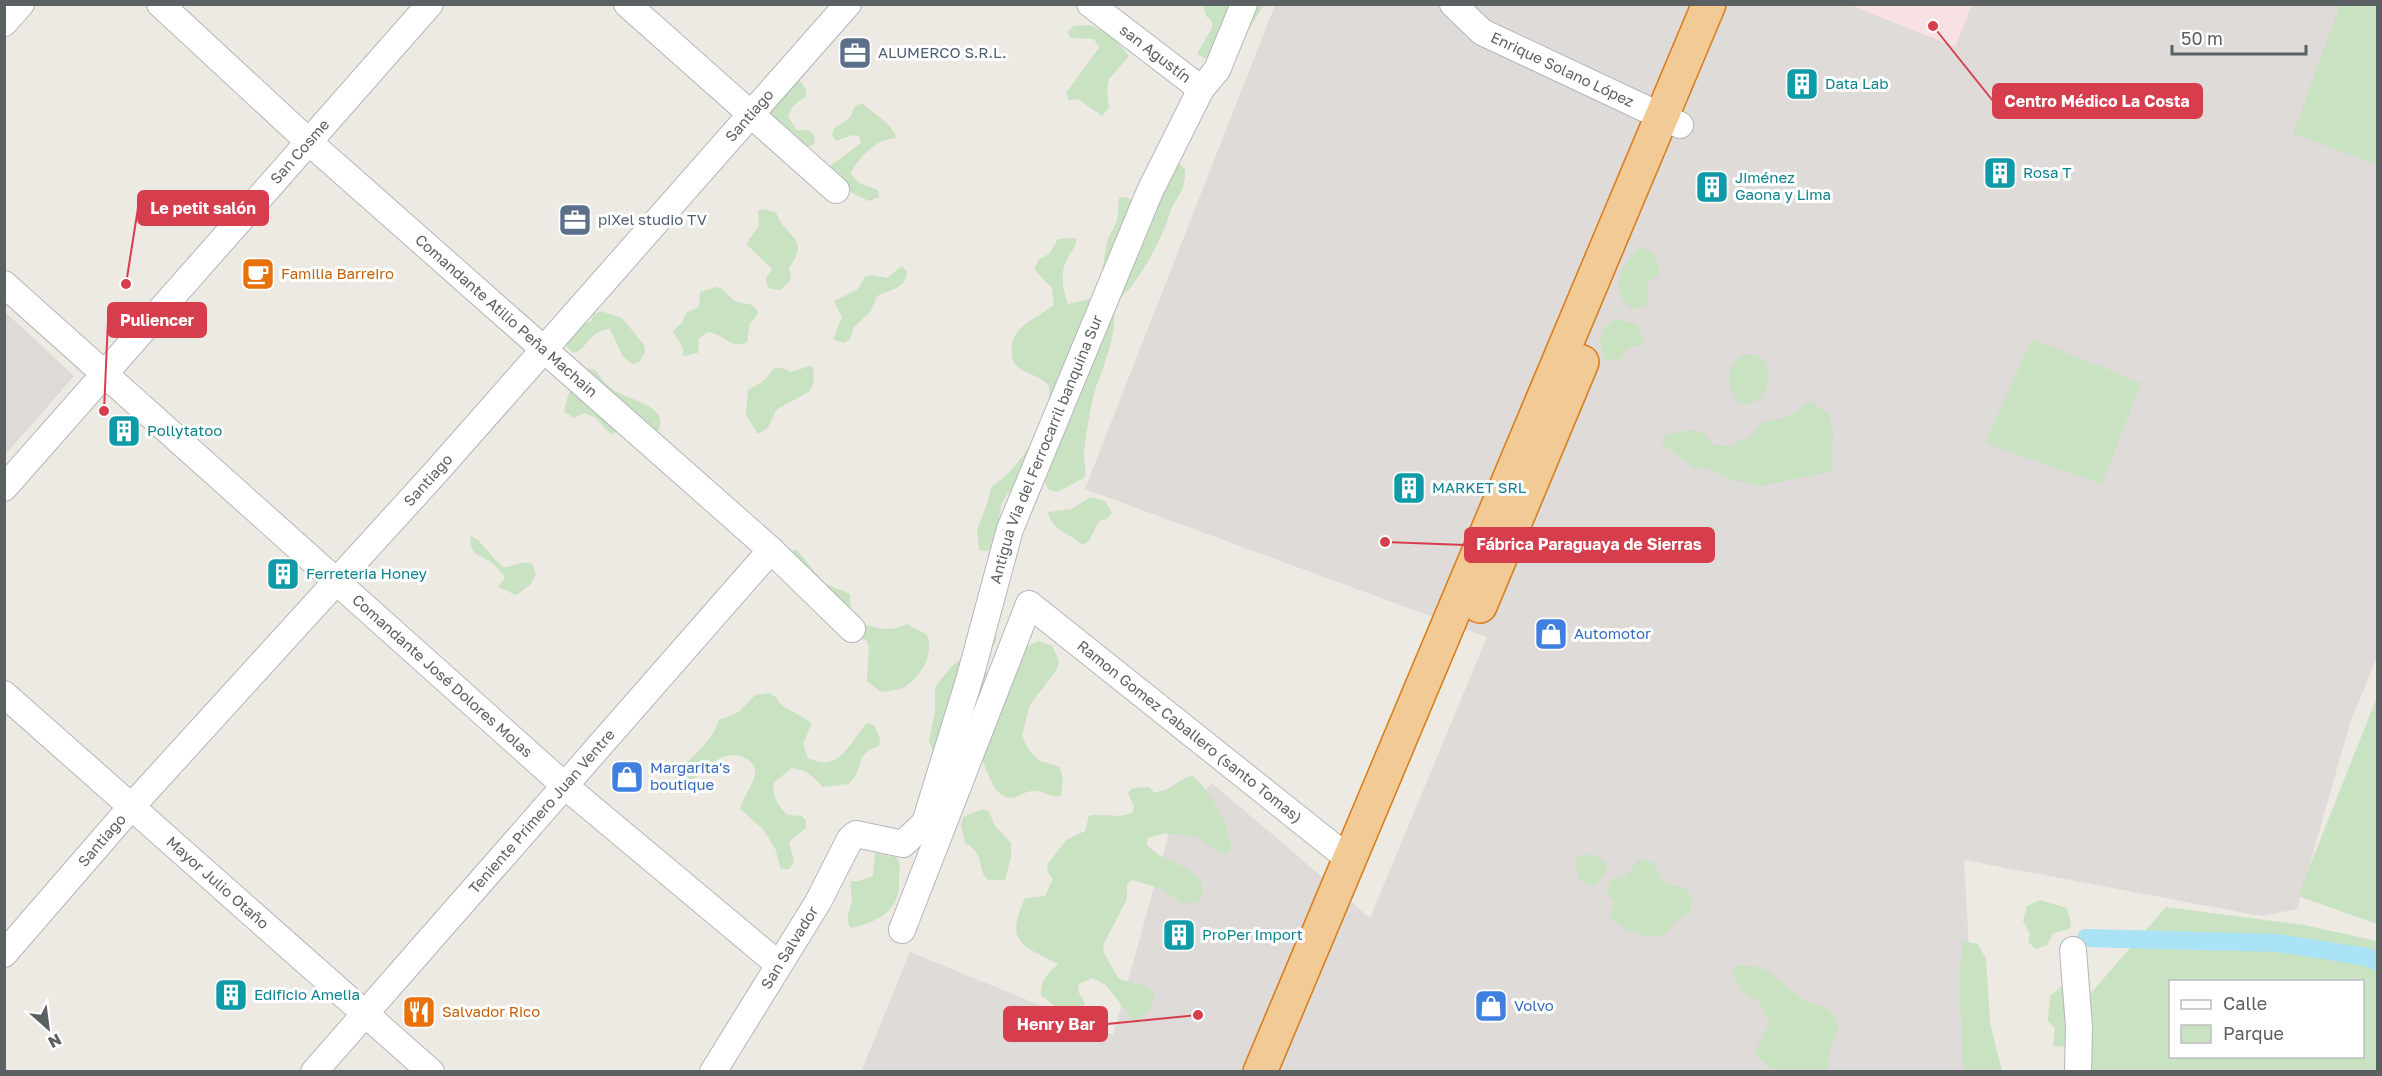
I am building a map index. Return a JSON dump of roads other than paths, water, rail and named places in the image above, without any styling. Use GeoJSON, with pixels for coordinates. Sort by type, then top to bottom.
{"type":"FeatureCollection","features":[{"type":"Feature","properties":{"kind":"highway"},"geometry":{"type":"LineString","coordinates":[[1283,1071],[1296,1014],[1349,859],[1534,481],[1671,121],[1709,4]]}},
{"type":"Feature","properties":{"kind":"highway"},"geometry":{"type":"LineString","coordinates":[[1671,121],[1731,4]]}},
{"type":"Feature","properties":{"kind":"highway"},"geometry":{"type":"LineString","coordinates":[[1260,1071],[1296,1014],[1425,707]]}},
{"type":"Feature","properties":{"kind":"street"},"geometry":{"type":"LineString","coordinates":[[4,23],[21,4]]}},
{"type":"Feature","properties":{"kind":"street","name":"Comandante Atilio Peña Machain"},"geometry":{"type":"LineString","coordinates":[[160,4],[309,142],[771,550],[852,629]]}},
{"type":"Feature","properties":{"kind":"street","name":"San Cosme"},"geometry":{"type":"LineString","coordinates":[[4,488],[430,4]]}},
{"type":"Feature","properties":{"kind":"street"},"geometry":{"type":"LineString","coordinates":[[627,4],[836,190]]}},
{"type":"Feature","properties":{"kind":"street","name":"Santiago"},"geometry":{"type":"LineString","coordinates":[[4,954],[132,806],[466,439],[848,4]]}},
{"type":"Feature","properties":{"kind":"street","name":"san Agustín"},"geometry":{"type":"LineString","coordinates":[[1090,4],[1209,79]]}},
{"type":"Feature","properties":{"kind":"street","name":"Antigua Via del Ferrocarril banquina Sur"},"geometry":{"type":"LineString","coordinates":[[869,837],[903,844],[925,823],[970,677],[1010,529],[1150,191],[1209,79],[1244,4]]}},
{"type":"Feature","properties":{"kind":"street","name":"Enrique Solano López"},"geometry":{"type":"LineString","coordinates":[[1453,4],[1482,32],[1671,121]]}},
{"type":"Feature","properties":{"kind":"street","name":"Comandante José Dolores Molas"},"geometry":{"type":"LineString","coordinates":[[4,284],[338,580],[565,786],[778,964]]}},
{"type":"Feature","properties":{"kind":"street","name":"Teniente Primero Juan Ventre"},"geometry":{"type":"LineString","coordinates":[[314,1071],[771,550]]}},
{"type":"Feature","properties":{"kind":"street","name":"Ramon Gomez Caballero (santo Tomas)"},"geometry":{"type":"LineString","coordinates":[[902,930],[1029,604],[1349,859]]}},
{"type":"Feature","properties":{"kind":"street","name":"Mayor Julio Otaño"},"geometry":{"type":"LineString","coordinates":[[4,694],[431,1071]]}},
{"type":"Feature","properties":{"kind":"street","name":"San Salvador"},"geometry":{"type":"LineString","coordinates":[[713,1071],[818,902],[850,839],[856,834],[869,837]]}},
{"type":"Feature","properties":{"kind":"street"},"geometry":{"type":"LineString","coordinates":[[2073,950],[2079,1027],[2078,1071]]}},
{"type":"Feature","properties":{"kind":"waterway"},"geometry":{"type":"LineString","coordinates":[[2086,938],[2278,943],[2367,957],[2378,962]]}},
{"type":"Feature","properties":{"kind":"place","name":"Centro Médico La Costa"},"geometry":{"type":"Point","coordinates":[1933,26]}},
{"type":"Feature","properties":{"kind":"place","name":"ALUMERCO S.R.L."},"geometry":{"type":"Point","coordinates":[855,53]}},
{"type":"Feature","properties":{"kind":"place","name":"Data Lab"},"geometry":{"type":"Point","coordinates":[1802,84]}},
{"type":"Feature","properties":{"kind":"place","name":"Rosa T"},"geometry":{"type":"Point","coordinates":[2000,173]}},
{"type":"Feature","properties":{"kind":"place","name":"Jiménez Gaona y Lima"},"geometry":{"type":"Point","coordinates":[1712,187]}},
{"type":"Feature","properties":{"kind":"place","name":"piXel studio TV"},"geometry":{"type":"Point","coordinates":[575,220]}},
{"type":"Feature","properties":{"kind":"place","name":"Familia Barreiro"},"geometry":{"type":"Point","coordinates":[258,274]}},
{"type":"Feature","properties":{"kind":"place","name":"Le petit salón"},"geometry":{"type":"Point","coordinates":[126,284]}},
{"type":"Feature","properties":{"kind":"place","name":"Puliencer"},"geometry":{"type":"Point","coordinates":[104,411]}},
{"type":"Feature","properties":{"kind":"place","name":"Pollytatoo"},"geometry":{"type":"Point","coordinates":[124,431]}},
{"type":"Feature","properties":{"kind":"place","name":"MARKET SRL"},"geometry":{"type":"Point","coordinates":[1409,488]}},
{"type":"Feature","properties":{"kind":"place","name":"Fábrica Paraguaya de Sierras"},"geometry":{"type":"Point","coordinates":[1385,542]}},
{"type":"Feature","properties":{"kind":"place","name":"Ferreteria Honey"},"geometry":{"type":"Point","coordinates":[283,574]}},
{"type":"Feature","properties":{"kind":"place","name":"Automotor"},"geometry":{"type":"Point","coordinates":[1551,634]}},
{"type":"Feature","properties":{"kind":"place","name":"Margarita's boutique"},"geometry":{"type":"Point","coordinates":[627,777]}},
{"type":"Feature","properties":{"kind":"place","name":"ProPer Import"},"geometry":{"type":"Point","coordinates":[1179,935]}},
{"type":"Feature","properties":{"kind":"place","name":"Edificio Amelia"},"geometry":{"type":"Point","coordinates":[231,995]}},
{"type":"Feature","properties":{"kind":"place","name":"Volvo"},"geometry":{"type":"Point","coordinates":[1491,1006]}},
{"type":"Feature","properties":{"kind":"place","name":"Salvador Rico"},"geometry":{"type":"Point","coordinates":[419,1012]}},
{"type":"Feature","properties":{"kind":"place","name":"Henry Bar"},"geometry":{"type":"Point","coordinates":[1198,1015]}}]}
